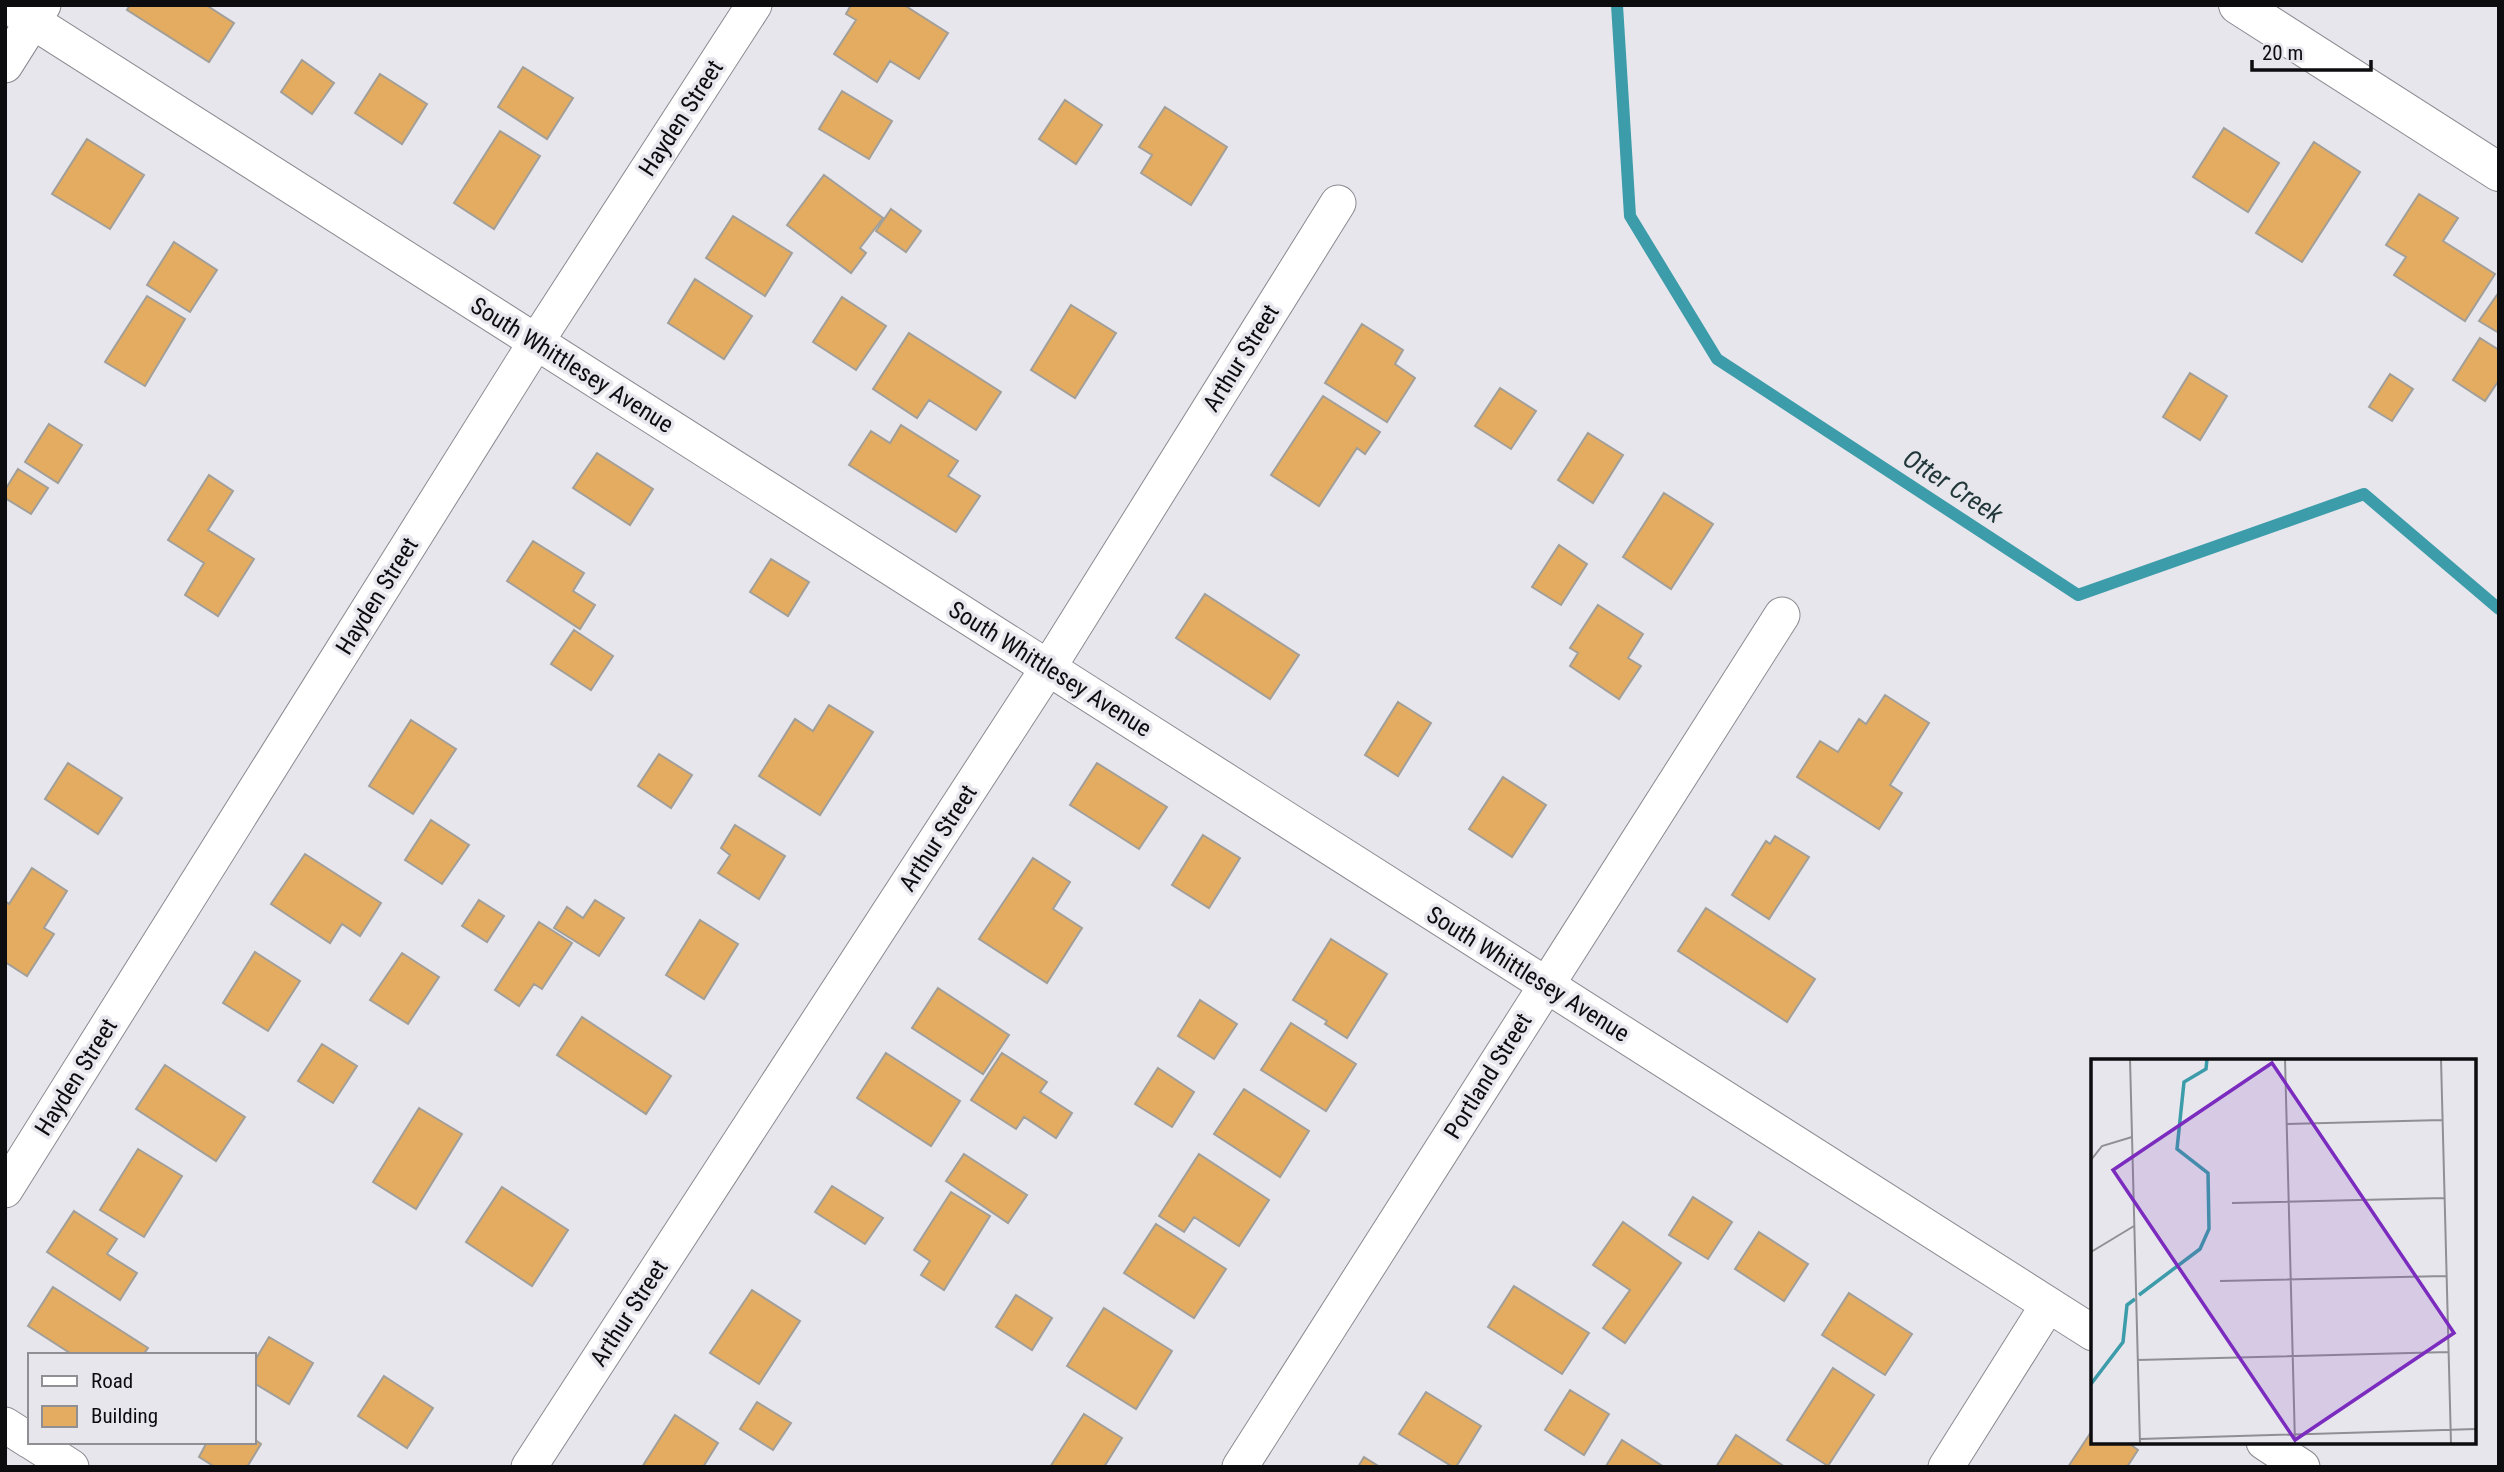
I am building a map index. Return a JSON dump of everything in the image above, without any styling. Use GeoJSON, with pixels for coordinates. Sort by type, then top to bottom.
{"type":"FeatureCollection","features":[{"type":"Feature","properties":{"kind":"street","name":"Hayden Street"},"geometry":{"type":"LineString","coordinates":[[5,1190],[536,342],[754,5]]}},
{"type":"Feature","properties":{"kind":"street"},"geometry":{"type":"LineString","coordinates":[[2238,5],[2499,172]]}},
{"type":"Feature","properties":{"kind":"street","name":"South Whittlesey Avenue"},"geometry":{"type":"LineString","coordinates":[[28,11],[536,342],[2091,1332]]}},
{"type":"Feature","properties":{"kind":"street"},"geometry":{"type":"LineString","coordinates":[[5,65],[28,11]]}},
{"type":"Feature","properties":{"kind":"street","name":"Arthur Street"},"geometry":{"type":"LineString","coordinates":[[529,1467],[1048,668],[1338,203]]}},
{"type":"Feature","properties":{"kind":"street","name":"Portland Street"},"geometry":{"type":"LineString","coordinates":[[1240,1467],[1782,615]]}},
{"type":"Feature","properties":{"kind":"street"},"geometry":{"type":"LineString","coordinates":[[1946,1467],[2048,1305]]}},
{"type":"Feature","properties":{"kind":"street"},"geometry":{"type":"LineString","coordinates":[[5,1425],[28,1439]]}},
{"type":"Feature","properties":{"kind":"street"},"geometry":{"type":"LineString","coordinates":[[36,1444],[71,1467]]}},
{"type":"Feature","properties":{"kind":"street"},"geometry":{"type":"LineString","coordinates":[[2267,1444],[2302,1467]]}},
{"type":"Feature","properties":{"kind":"building"},"geometry":{"type":"Polygon","coordinates":[[[130,5],[206,5],[234,23],[209,62],[127,10],[130,5]]]}},
{"type":"Feature","properties":{"kind":"building"},"geometry":{"type":"Polygon","coordinates":[[[851,5],[904,5],[948,33],[919,79],[890,61],[877,82],[834,54],[856,20],[846,14],[851,5]]]}},
{"type":"Feature","properties":{"kind":"building"},"geometry":{"type":"Polygon","coordinates":[[[302,60],[334,83],[312,114],[281,92],[302,60]]]}},
{"type":"Feature","properties":{"kind":"building"},"geometry":{"type":"Polygon","coordinates":[[[523,67],[573,98],[547,139],[498,107],[523,67]]]}},
{"type":"Feature","properties":{"kind":"building"},"geometry":{"type":"Polygon","coordinates":[[[380,74],[427,104],[402,144],[355,113],[380,74]]]}},
{"type":"Feature","properties":{"kind":"building"},"geometry":{"type":"Polygon","coordinates":[[[842,91],[892,121],[869,159],[819,129],[842,91]]]}},
{"type":"Feature","properties":{"kind":"building"},"geometry":{"type":"Polygon","coordinates":[[[1065,100],[1102,125],[1076,164],[1039,139],[1065,100]]]}},
{"type":"Feature","properties":{"kind":"building"},"geometry":{"type":"Polygon","coordinates":[[[1165,107],[1227,147],[1191,205],[1141,173],[1152,155],[1139,147],[1165,107]]]}},
{"type":"Feature","properties":{"kind":"building"},"geometry":{"type":"Polygon","coordinates":[[[2224,128],[2279,163],[2248,212],[2193,177],[2224,128]]]}},
{"type":"Feature","properties":{"kind":"building"},"geometry":{"type":"Polygon","coordinates":[[[500,131],[540,156],[494,229],[454,203],[500,131]]]}},
{"type":"Feature","properties":{"kind":"building"},"geometry":{"type":"Polygon","coordinates":[[[87,139],[144,175],[110,229],[52,194],[87,139]]]}},
{"type":"Feature","properties":{"kind":"building"},"geometry":{"type":"Polygon","coordinates":[[[2314,142],[2360,172],[2302,262],[2256,233],[2314,142]]]}},
{"type":"Feature","properties":{"kind":"building"},"geometry":{"type":"Polygon","coordinates":[[[824,175],[883,218],[860,248],[866,253],[851,273],[787,225],[824,175]]]}},
{"type":"Feature","properties":{"kind":"building"},"geometry":{"type":"Polygon","coordinates":[[[2419,194],[2458,218],[2443,241],[2495,274],[2465,321],[2394,275],[2406,257],[2386,245],[2419,194]]]}},
{"type":"Feature","properties":{"kind":"building"},"geometry":{"type":"Polygon","coordinates":[[[891,209],[921,231],[906,252],[876,231],[891,209]]]}},
{"type":"Feature","properties":{"kind":"building"},"geometry":{"type":"Polygon","coordinates":[[[733,216],[792,253],[765,296],[706,258],[733,216]]]}},
{"type":"Feature","properties":{"kind":"building"},"geometry":{"type":"Polygon","coordinates":[[[174,242],[217,270],[190,312],[147,285],[174,242]]]}},
{"type":"Feature","properties":{"kind":"building"},"geometry":{"type":"Polygon","coordinates":[[[695,279],[752,316],[724,359],[668,323],[695,279]]]}},
{"type":"Feature","properties":{"kind":"building"},"geometry":{"type":"Polygon","coordinates":[[[2499,292],[2499,333],[2479,321],[2499,292]]]}},
{"type":"Feature","properties":{"kind":"building"},"geometry":{"type":"Polygon","coordinates":[[[147,296],[185,319],[145,386],[105,362],[147,296]]]}},
{"type":"Feature","properties":{"kind":"building"},"geometry":{"type":"Polygon","coordinates":[[[842,297],[886,326],[856,370],[813,342],[842,297]]]}},
{"type":"Feature","properties":{"kind":"building"},"geometry":{"type":"Polygon","coordinates":[[[1071,305],[1116,333],[1075,398],[1031,370],[1071,305]]]}},
{"type":"Feature","properties":{"kind":"building"},"geometry":{"type":"Polygon","coordinates":[[[1362,324],[1403,350],[1395,364],[1415,378],[1387,422],[1325,383],[1362,324]]]}},
{"type":"Feature","properties":{"kind":"building"},"geometry":{"type":"Polygon","coordinates":[[[909,333],[1001,392],[976,430],[929,400],[917,418],[873,389],[909,333]]]}},
{"type":"Feature","properties":{"kind":"building"},"geometry":{"type":"Polygon","coordinates":[[[2480,338],[2499,350],[2499,380],[2485,401],[2453,380],[2480,338]]]}},
{"type":"Feature","properties":{"kind":"building"},"geometry":{"type":"Polygon","coordinates":[[[2190,373],[2227,396],[2200,440],[2163,417],[2190,373]]]}},
{"type":"Feature","properties":{"kind":"building"},"geometry":{"type":"Polygon","coordinates":[[[2390,374],[2413,389],[2392,421],[2369,407],[2390,374]]]}},
{"type":"Feature","properties":{"kind":"building"},"geometry":{"type":"Polygon","coordinates":[[[1500,388],[1536,411],[1511,449],[1475,426],[1500,388]]]}},
{"type":"Feature","properties":{"kind":"building"},"geometry":{"type":"Polygon","coordinates":[[[1323,396],[1380,432],[1365,454],[1357,448],[1319,506],[1271,475],[1323,396]]]}},
{"type":"Feature","properties":{"kind":"building"},"geometry":{"type":"Polygon","coordinates":[[[49,424],[82,445],[58,483],[25,462],[49,424]]]}},
{"type":"Feature","properties":{"kind":"building"},"geometry":{"type":"Polygon","coordinates":[[[901,425],[958,461],[948,476],[980,496],[956,532],[849,465],[871,431],[890,443],[901,425]]]}},
{"type":"Feature","properties":{"kind":"building"},"geometry":{"type":"Polygon","coordinates":[[[1588,433],[1623,455],[1593,503],[1558,480],[1588,433]]]}},
{"type":"Feature","properties":{"kind":"building"},"geometry":{"type":"Polygon","coordinates":[[[597,453],[653,489],[630,525],[573,488],[597,453]]]}},
{"type":"Feature","properties":{"kind":"building"},"geometry":{"type":"Polygon","coordinates":[[[18,469],[48,488],[31,514],[5,498],[5,490],[18,469]]]}},
{"type":"Feature","properties":{"kind":"building"},"geometry":{"type":"Polygon","coordinates":[[[209,475],[233,491],[208,530],[254,559],[218,616],[185,595],[204,563],[168,540],[209,475]]]}},
{"type":"Feature","properties":{"kind":"building"},"geometry":{"type":"Polygon","coordinates":[[[1664,493],[1713,524],[1671,589],[1623,557],[1664,493]]]}},
{"type":"Feature","properties":{"kind":"building"},"geometry":{"type":"Polygon","coordinates":[[[533,541],[584,573],[573,591],[595,605],[580,629],[507,581],[533,541]]]}},
{"type":"Feature","properties":{"kind":"building"},"geometry":{"type":"Polygon","coordinates":[[[1559,545],[1587,564],[1561,605],[1532,587],[1559,545]]]}},
{"type":"Feature","properties":{"kind":"building"},"geometry":{"type":"Polygon","coordinates":[[[771,559],[809,582],[788,616],[750,592],[771,559]]]}},
{"type":"Feature","properties":{"kind":"building"},"geometry":{"type":"Polygon","coordinates":[[[1205,594],[1299,655],[1270,699],[1176,638],[1205,594]]]}},
{"type":"Feature","properties":{"kind":"building"},"geometry":{"type":"Polygon","coordinates":[[[1598,605],[1643,634],[1628,658],[1641,666],[1619,699],[1570,666],[1578,653],[1570,648],[1598,605]]]}},
{"type":"Feature","properties":{"kind":"building"},"geometry":{"type":"Polygon","coordinates":[[[574,630],[613,656],[591,690],[551,664],[574,630]]]}},
{"type":"Feature","properties":{"kind":"building"},"geometry":{"type":"Polygon","coordinates":[[[1885,695],[1929,723],[1890,785],[1902,793],[1879,829],[1797,777],[1820,741],[1838,752],[1859,719],[1866,724],[1885,695]]]}},
{"type":"Feature","properties":{"kind":"building"},"geometry":{"type":"Polygon","coordinates":[[[1398,702],[1431,723],[1398,776],[1365,755],[1398,702]]]}},
{"type":"Feature","properties":{"kind":"building"},"geometry":{"type":"Polygon","coordinates":[[[829,705],[873,732],[820,815],[759,776],[795,719],[813,731],[829,705]]]}},
{"type":"Feature","properties":{"kind":"building"},"geometry":{"type":"Polygon","coordinates":[[[411,720],[456,749],[413,814],[369,786],[411,720]]]}},
{"type":"Feature","properties":{"kind":"building"},"geometry":{"type":"Polygon","coordinates":[[[659,754],[692,775],[671,808],[638,786],[659,754]]]}},
{"type":"Feature","properties":{"kind":"building"},"geometry":{"type":"Polygon","coordinates":[[[68,763],[122,798],[98,834],[45,799],[68,763]]]}},
{"type":"Feature","properties":{"kind":"building"},"geometry":{"type":"Polygon","coordinates":[[[1097,763],[1167,807],[1139,849],[1070,805],[1097,763]]]}},
{"type":"Feature","properties":{"kind":"building"},"geometry":{"type":"Polygon","coordinates":[[[1503,777],[1546,805],[1512,857],[1469,829],[1503,777]]]}},
{"type":"Feature","properties":{"kind":"building"},"geometry":{"type":"Polygon","coordinates":[[[431,820],[469,845],[442,884],[405,860],[431,820]]]}},
{"type":"Feature","properties":{"kind":"building"},"geometry":{"type":"Polygon","coordinates":[[[735,825],[785,856],[759,899],[718,873],[730,855],[721,848],[735,825]]]}},
{"type":"Feature","properties":{"kind":"building"},"geometry":{"type":"Polygon","coordinates":[[[1203,835],[1240,858],[1209,908],[1172,885],[1203,835]]]}},
{"type":"Feature","properties":{"kind":"building"},"geometry":{"type":"Polygon","coordinates":[[[1775,836],[1809,857],[1769,919],[1732,895],[1766,841],[1770,844],[1775,836]]]}},
{"type":"Feature","properties":{"kind":"building"},"geometry":{"type":"Polygon","coordinates":[[[305,854],[381,903],[360,936],[342,924],[330,943],[271,904],[305,854]]]}},
{"type":"Feature","properties":{"kind":"building"},"geometry":{"type":"Polygon","coordinates":[[[1033,858],[1070,882],[1053,909],[1082,928],[1047,983],[979,939],[1033,858]]]}},
{"type":"Feature","properties":{"kind":"building"},"geometry":{"type":"Polygon","coordinates":[[[32,868],[67,891],[44,928],[54,934],[27,976],[5,962],[5,901],[9,904],[32,868]]]}},
{"type":"Feature","properties":{"kind":"building"},"geometry":{"type":"Polygon","coordinates":[[[479,900],[504,916],[487,942],[462,926],[479,900]]]}},
{"type":"Feature","properties":{"kind":"building"},"geometry":{"type":"Polygon","coordinates":[[[595,900],[624,918],[599,956],[554,928],[567,907],[583,918],[595,900]]]}},
{"type":"Feature","properties":{"kind":"building"},"geometry":{"type":"Polygon","coordinates":[[[1706,908],[1815,979],[1787,1022],[1678,951],[1706,908]]]}},
{"type":"Feature","properties":{"kind":"building"},"geometry":{"type":"Polygon","coordinates":[[[700,920],[738,944],[704,999],[666,975],[700,920]]]}},
{"type":"Feature","properties":{"kind":"building"},"geometry":{"type":"Polygon","coordinates":[[[539,922],[572,943],[542,989],[534,984],[519,1006],[495,990],[539,922]]]}},
{"type":"Feature","properties":{"kind":"building"},"geometry":{"type":"Polygon","coordinates":[[[1331,939],[1387,974],[1347,1038],[1325,1024],[1327,1021],[1293,1000],[1331,939]]]}},
{"type":"Feature","properties":{"kind":"building"},"geometry":{"type":"Polygon","coordinates":[[[255,952],[300,981],[268,1031],[223,1003],[255,952]]]}},
{"type":"Feature","properties":{"kind":"building"},"geometry":{"type":"Polygon","coordinates":[[[402,953],[439,977],[408,1024],[370,1000],[402,953]]]}},
{"type":"Feature","properties":{"kind":"building"},"geometry":{"type":"Polygon","coordinates":[[[938,988],[1009,1035],[983,1074],[912,1028],[938,988]]]}},
{"type":"Feature","properties":{"kind":"building"},"geometry":{"type":"Polygon","coordinates":[[[1200,1000],[1237,1024],[1214,1059],[1178,1036],[1200,1000]]]}},
{"type":"Feature","properties":{"kind":"building"},"geometry":{"type":"Polygon","coordinates":[[[582,1017],[671,1076],[646,1114],[557,1055],[582,1017]]]}},
{"type":"Feature","properties":{"kind":"building"},"geometry":{"type":"Polygon","coordinates":[[[1291,1023],[1356,1064],[1326,1111],[1261,1070],[1291,1023]]]}},
{"type":"Feature","properties":{"kind":"building"},"geometry":{"type":"Polygon","coordinates":[[[322,1044],[357,1066],[333,1103],[298,1081],[322,1044]]]}},
{"type":"Feature","properties":{"kind":"building"},"geometry":{"type":"Polygon","coordinates":[[[886,1053],[960,1101],[931,1146],[857,1098],[886,1053]]]}},
{"type":"Feature","properties":{"kind":"building"},"geometry":{"type":"Polygon","coordinates":[[[1002,1053],[1047,1082],[1040,1092],[1072,1113],[1056,1138],[1024,1117],[1016,1129],[971,1100],[1002,1053]]]}},
{"type":"Feature","properties":{"kind":"building"},"geometry":{"type":"Polygon","coordinates":[[[165,1065],[245,1117],[216,1161],[136,1109],[165,1065]]]}},
{"type":"Feature","properties":{"kind":"building"},"geometry":{"type":"Polygon","coordinates":[[[1158,1068],[1194,1092],[1172,1127],[1135,1104],[1158,1068]]]}},
{"type":"Feature","properties":{"kind":"building"},"geometry":{"type":"Polygon","coordinates":[[[1244,1089],[1309,1131],[1280,1177],[1214,1134],[1244,1089]]]}},
{"type":"Feature","properties":{"kind":"building"},"geometry":{"type":"Polygon","coordinates":[[[419,1108],[462,1134],[416,1209],[373,1182],[419,1108]]]}},
{"type":"Feature","properties":{"kind":"building"},"geometry":{"type":"Polygon","coordinates":[[[138,1149],[182,1176],[144,1237],[100,1210],[138,1149]]]}},
{"type":"Feature","properties":{"kind":"building"},"geometry":{"type":"Polygon","coordinates":[[[964,1154],[1027,1195],[1008,1223],[946,1181],[964,1154]]]}},
{"type":"Feature","properties":{"kind":"building"},"geometry":{"type":"Polygon","coordinates":[[[1199,1154],[1269,1200],[1239,1246],[1194,1217],[1184,1232],[1159,1216],[1199,1154]]]}},
{"type":"Feature","properties":{"kind":"building"},"geometry":{"type":"Polygon","coordinates":[[[832,1186],[883,1218],[865,1244],[815,1212],[832,1186]]]}},
{"type":"Feature","properties":{"kind":"building"},"geometry":{"type":"Polygon","coordinates":[[[502,1187],[568,1230],[532,1286],[466,1242],[502,1187]]]}},
{"type":"Feature","properties":{"kind":"building"},"geometry":{"type":"Polygon","coordinates":[[[951,1192],[990,1216],[944,1290],[921,1275],[930,1261],[914,1250],[951,1192]]]}},
{"type":"Feature","properties":{"kind":"building"},"geometry":{"type":"Polygon","coordinates":[[[1693,1197],[1732,1222],[1708,1259],[1669,1235],[1693,1197]]]}},
{"type":"Feature","properties":{"kind":"building"},"geometry":{"type":"Polygon","coordinates":[[[74,1211],[117,1239],[107,1254],[137,1273],[120,1300],[47,1252],[74,1211]]]}},
{"type":"Feature","properties":{"kind":"building"},"geometry":{"type":"Polygon","coordinates":[[[1623,1222],[1681,1263],[1625,1343],[1603,1328],[1630,1290],[1593,1265],[1623,1222]]]}},
{"type":"Feature","properties":{"kind":"building"},"geometry":{"type":"Polygon","coordinates":[[[1156,1224],[1226,1269],[1194,1318],[1124,1273],[1156,1224]]]}},
{"type":"Feature","properties":{"kind":"building"},"geometry":{"type":"Polygon","coordinates":[[[1759,1232],[1808,1264],[1784,1301],[1735,1269],[1759,1232]]]}},
{"type":"Feature","properties":{"kind":"building"},"geometry":{"type":"Polygon","coordinates":[[[1514,1286],[1589,1333],[1562,1374],[1488,1327],[1514,1286]]]}},
{"type":"Feature","properties":{"kind":"building"},"geometry":{"type":"Polygon","coordinates":[[[53,1287],[148,1348],[144,1353],[70,1353],[28,1326],[53,1287]]]}},
{"type":"Feature","properties":{"kind":"building"},"geometry":{"type":"Polygon","coordinates":[[[752,1290],[800,1321],[759,1384],[710,1353],[752,1290]]]}},
{"type":"Feature","properties":{"kind":"building"},"geometry":{"type":"Polygon","coordinates":[[[1849,1293],[1912,1334],[1885,1375],[1822,1335],[1849,1293]]]}},
{"type":"Feature","properties":{"kind":"building"},"geometry":{"type":"Polygon","coordinates":[[[1016,1295],[1052,1318],[1032,1350],[996,1327],[1016,1295]]]}},
{"type":"Feature","properties":{"kind":"building"},"geometry":{"type":"Polygon","coordinates":[[[1104,1308],[1172,1351],[1136,1409],[1067,1366],[1104,1308]]]}},
{"type":"Feature","properties":{"kind":"building"},"geometry":{"type":"Polygon","coordinates":[[[269,1337],[313,1363],[289,1404],[256,1384],[256,1359],[269,1337]]]}},
{"type":"Feature","properties":{"kind":"building"},"geometry":{"type":"Polygon","coordinates":[[[1833,1368],[1874,1395],[1828,1466],[1787,1440],[1833,1368]]]}},
{"type":"Feature","properties":{"kind":"building"},"geometry":{"type":"Polygon","coordinates":[[[384,1376],[433,1408],[407,1448],[358,1416],[384,1376]]]}},
{"type":"Feature","properties":{"kind":"building"},"geometry":{"type":"Polygon","coordinates":[[[1570,1390],[1609,1414],[1584,1455],[1545,1430],[1570,1390]]]}},
{"type":"Feature","properties":{"kind":"building"},"geometry":{"type":"Polygon","coordinates":[[[1426,1392],[1481,1426],[1456,1467],[1399,1434],[1426,1392]]]}},
{"type":"Feature","properties":{"kind":"building"},"geometry":{"type":"Polygon","coordinates":[[[757,1402],[791,1423],[773,1450],[740,1429],[757,1402]]]}},
{"type":"Feature","properties":{"kind":"building"},"geometry":{"type":"Polygon","coordinates":[[[1084,1414],[1122,1438],[1104,1467],[1050,1467],[1084,1414]]]}},
{"type":"Feature","properties":{"kind":"building"},"geometry":{"type":"Polygon","coordinates":[[[675,1415],[718,1443],[703,1467],[642,1467],[675,1415]]]}},
{"type":"Feature","properties":{"kind":"building"},"geometry":{"type":"Polygon","coordinates":[[[2091,1432],[2091,1444],[2130,1444],[2138,1450],[2127,1467],[2068,1467],[2091,1432]]]}},
{"type":"Feature","properties":{"kind":"building"},"geometry":{"type":"Polygon","coordinates":[[[1736,1435],[1785,1467],[1716,1467],[1736,1435]]]}},
{"type":"Feature","properties":{"kind":"building"},"geometry":{"type":"Polygon","coordinates":[[[256,1440],[261,1444],[247,1467],[215,1467],[199,1457],[206,1444],[256,1444],[256,1440]]]}},
{"type":"Feature","properties":{"kind":"building"},"geometry":{"type":"Polygon","coordinates":[[[1622,1440],[1664,1467],[1606,1466],[1622,1440]]]}},
{"type":"Feature","properties":{"kind":"building"},"geometry":{"type":"Polygon","coordinates":[[[1364,1457],[1380,1467],[1358,1467],[1364,1457]]]}},
{"type":"Feature","properties":{"kind":"waterway","name":"Otter Creek"},"geometry":{"type":"LineString","coordinates":[[1617,5],[1630,216],[1717,359],[2078,595],[2364,494],[2499,609]]}}]}
